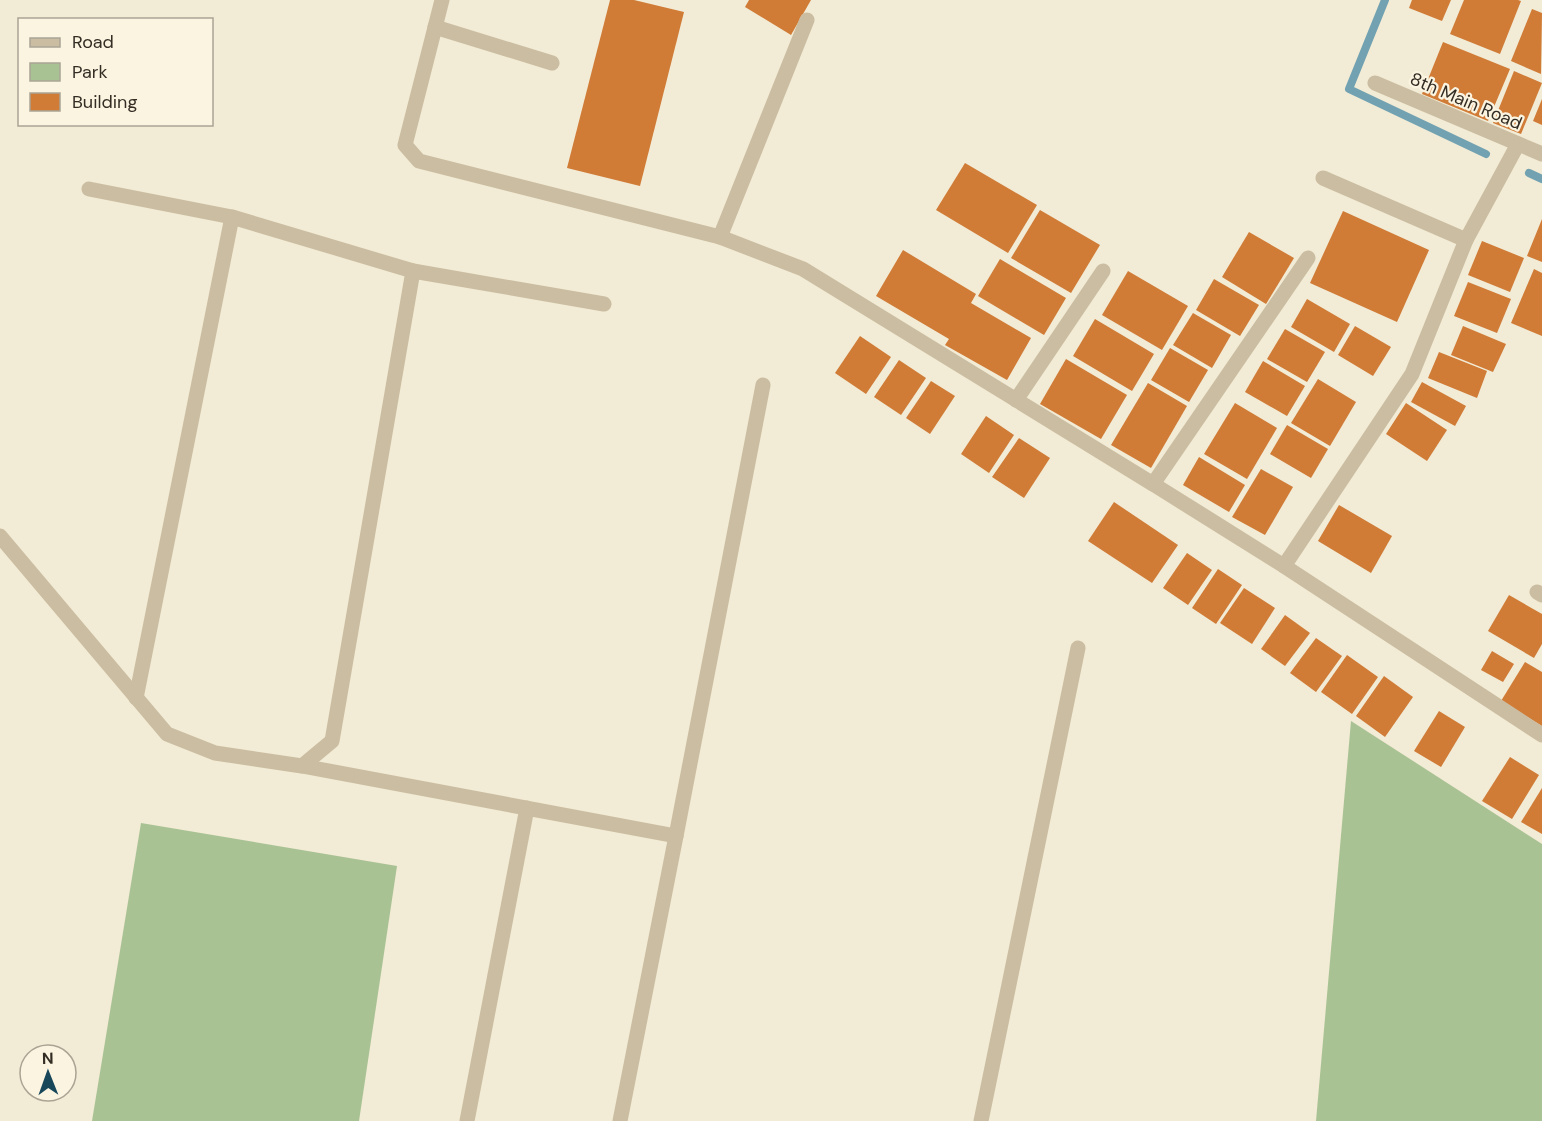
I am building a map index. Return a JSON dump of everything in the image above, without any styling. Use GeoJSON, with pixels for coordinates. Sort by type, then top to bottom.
{"type":"FeatureCollection","features":[{"type":"Feature","properties":{"kind":"street"},"geometry":{"type":"LineString","coordinates":[[442,0],[405,145],[419,161],[720,237],[803,269],[1284,566],[1542,735]]}},
{"type":"Feature","properties":{"kind":"street"},"geometry":{"type":"LineString","coordinates":[[720,237],[807,20]]}},
{"type":"Feature","properties":{"kind":"street"},"geometry":{"type":"LineString","coordinates":[[435,27],[552,63]]}},
{"type":"Feature","properties":{"kind":"street","name":"8th Main Road"},"geometry":{"type":"LineString","coordinates":[[1375,83],[1542,154]]}},
{"type":"Feature","properties":{"kind":"street"},"geometry":{"type":"LineString","coordinates":[[1284,566],[1412,374],[1466,240],[1518,144]]}},
{"type":"Feature","properties":{"kind":"street"},"geometry":{"type":"LineString","coordinates":[[1323,178],[1466,240]]}},
{"type":"Feature","properties":{"kind":"street"},"geometry":{"type":"LineString","coordinates":[[89,189],[232,217],[413,271],[604,304]]}},
{"type":"Feature","properties":{"kind":"street"},"geometry":{"type":"LineString","coordinates":[[136,698],[232,217]]}},
{"type":"Feature","properties":{"kind":"street"},"geometry":{"type":"LineString","coordinates":[[1153,484],[1308,258]]}},
{"type":"Feature","properties":{"kind":"street"},"geometry":{"type":"LineString","coordinates":[[302,766],[332,741],[413,271]]}},
{"type":"Feature","properties":{"kind":"street"},"geometry":{"type":"LineString","coordinates":[[1016,400],[1103,271]]}},
{"type":"Feature","properties":{"kind":"street"},"geometry":{"type":"LineString","coordinates":[[620,1121],[763,385]]}},
{"type":"Feature","properties":{"kind":"street"},"geometry":{"type":"LineString","coordinates":[[0,536],[167,734],[214,753],[302,766],[676,836]]}},
{"type":"Feature","properties":{"kind":"street"},"geometry":{"type":"LineString","coordinates":[[981,1121],[1078,648]]}},
{"type":"Feature","properties":{"kind":"street"},"geometry":{"type":"LineString","coordinates":[[467,1121],[527,808]]}},
{"type":"Feature","properties":{"kind":"green space"},"geometry":{"type":"Polygon","coordinates":[[[1351,721],[1542,844],[1542,1121],[1316,1121],[1351,721]]]}},
{"type":"Feature","properties":{"kind":"green space"},"geometry":{"type":"Polygon","coordinates":[[[141,823],[397,866],[359,1121],[92,1121],[141,823]]]}},
{"type":"Feature","properties":{"kind":"building"},"geometry":{"type":"Polygon","coordinates":[[[610,0],[634,0],[684,12],[640,186],[567,168],[610,0]]]}},
{"type":"Feature","properties":{"kind":"building"},"geometry":{"type":"Polygon","coordinates":[[[749,0],[811,0],[791,35],[745,7],[749,0]]]}},
{"type":"Feature","properties":{"kind":"building"},"geometry":{"type":"Polygon","coordinates":[[[1412,0],[1451,0],[1442,21],[1409,8],[1412,0]]]}},
{"type":"Feature","properties":{"kind":"building"},"geometry":{"type":"Polygon","coordinates":[[[1464,0],[1521,1],[1500,54],[1450,34],[1464,0]]]}},
{"type":"Feature","properties":{"kind":"building"},"geometry":{"type":"Polygon","coordinates":[[[1532,9],[1542,13],[1541,74],[1511,61],[1532,9]]]}},
{"type":"Feature","properties":{"kind":"building"},"geometry":{"type":"Polygon","coordinates":[[[1443,42],[1510,69],[1488,121],[1422,94],[1443,42]]]}},
{"type":"Feature","properties":{"kind":"building"},"geometry":{"type":"Polygon","coordinates":[[[1514,71],[1542,83],[1521,134],[1493,123],[1514,71]]]}},
{"type":"Feature","properties":{"kind":"building"},"geometry":{"type":"Polygon","coordinates":[[[1542,99],[1542,125],[1533,121],[1542,99]]]}},
{"type":"Feature","properties":{"kind":"building"},"geometry":{"type":"Polygon","coordinates":[[[965,163],[1037,205],[1008,253],[936,210],[965,163]]]}},
{"type":"Feature","properties":{"kind":"building"},"geometry":{"type":"Polygon","coordinates":[[[1040,210],[1100,245],[1071,293],[1011,258],[1040,210]]]}},
{"type":"Feature","properties":{"kind":"building"},"geometry":{"type":"Polygon","coordinates":[[[1343,211],[1429,250],[1397,322],[1310,283],[1343,211]]]}},
{"type":"Feature","properties":{"kind":"building"},"geometry":{"type":"Polygon","coordinates":[[[1542,219],[1542,262],[1527,256],[1542,219]]]}},
{"type":"Feature","properties":{"kind":"building"},"geometry":{"type":"Polygon","coordinates":[[[1249,232],[1294,258],[1266,304],[1222,277],[1249,232]]]}},
{"type":"Feature","properties":{"kind":"building"},"geometry":{"type":"Polygon","coordinates":[[[1482,241],[1524,258],[1510,292],[1468,275],[1482,241]]]}},
{"type":"Feature","properties":{"kind":"building"},"geometry":{"type":"Polygon","coordinates":[[[903,250],[976,294],[971,303],[1031,338],[1007,380],[945,345],[949,339],[876,296],[903,250]]]}},
{"type":"Feature","properties":{"kind":"building"},"geometry":{"type":"Polygon","coordinates":[[[1000,259],[1066,298],[1044,335],[978,296],[1000,259]]]}},
{"type":"Feature","properties":{"kind":"building"},"geometry":{"type":"Polygon","coordinates":[[[1534,269],[1542,273],[1542,336],[1511,323],[1534,269]]]}},
{"type":"Feature","properties":{"kind":"building"},"geometry":{"type":"Polygon","coordinates":[[[1128,271],[1188,306],[1162,350],[1102,315],[1128,271]]]}},
{"type":"Feature","properties":{"kind":"building"},"geometry":{"type":"Polygon","coordinates":[[[1214,279],[1259,305],[1240,336],[1196,310],[1214,279]]]}},
{"type":"Feature","properties":{"kind":"building"},"geometry":{"type":"Polygon","coordinates":[[[1468,282],[1511,299],[1497,333],[1454,316],[1468,282]]]}},
{"type":"Feature","properties":{"kind":"building"},"geometry":{"type":"Polygon","coordinates":[[[1307,299],[1350,324],[1334,352],[1291,327],[1307,299]]]}},
{"type":"Feature","properties":{"kind":"building"},"geometry":{"type":"Polygon","coordinates":[[[1193,313],[1231,335],[1212,368],[1173,345],[1193,313]]]}},
{"type":"Feature","properties":{"kind":"building"},"geometry":{"type":"Polygon","coordinates":[[[1095,319],[1154,354],[1132,391],[1073,356],[1095,319]]]}},
{"type":"Feature","properties":{"kind":"building"},"geometry":{"type":"Polygon","coordinates":[[[1355,326],[1391,347],[1373,376],[1338,355],[1355,326]]]}},
{"type":"Feature","properties":{"kind":"building"},"geometry":{"type":"Polygon","coordinates":[[[1463,326],[1506,344],[1493,372],[1451,355],[1463,326]]]}},
{"type":"Feature","properties":{"kind":"building"},"geometry":{"type":"Polygon","coordinates":[[[1285,329],[1325,352],[1307,382],[1267,359],[1285,329]]]}},
{"type":"Feature","properties":{"kind":"building"},"geometry":{"type":"Polygon","coordinates":[[[860,336],[891,357],[866,394],[835,373],[860,336]]]}},
{"type":"Feature","properties":{"kind":"building"},"geometry":{"type":"Polygon","coordinates":[[[1170,348],[1208,370],[1189,402],[1151,380],[1170,348]]]}},
{"type":"Feature","properties":{"kind":"building"},"geometry":{"type":"Polygon","coordinates":[[[1439,352],[1487,371],[1477,398],[1428,378],[1439,352]]]}},
{"type":"Feature","properties":{"kind":"building"},"geometry":{"type":"Polygon","coordinates":[[[1066,359],[1127,395],[1101,439],[1040,404],[1066,359]]]}},
{"type":"Feature","properties":{"kind":"building"},"geometry":{"type":"Polygon","coordinates":[[[899,360],[926,378],[901,415],[874,397],[899,360]]]}},
{"type":"Feature","properties":{"kind":"building"},"geometry":{"type":"Polygon","coordinates":[[[1263,361],[1305,386],[1287,416],[1245,392],[1263,361]]]}},
{"type":"Feature","properties":{"kind":"building"},"geometry":{"type":"Polygon","coordinates":[[[1318,379],[1356,402],[1330,446],[1291,423],[1318,379]]]}},
{"type":"Feature","properties":{"kind":"building"},"geometry":{"type":"Polygon","coordinates":[[[931,381],[955,396],[930,434],[906,418],[931,381]]]}},
{"type":"Feature","properties":{"kind":"building"},"geometry":{"type":"Polygon","coordinates":[[[1422,382],[1466,406],[1455,426],[1411,402],[1422,382]]]}},
{"type":"Feature","properties":{"kind":"building"},"geometry":{"type":"Polygon","coordinates":[[[1148,383],[1187,406],[1151,468],[1111,445],[1148,383]]]}},
{"type":"Feature","properties":{"kind":"building"},"geometry":{"type":"Polygon","coordinates":[[[1235,403],[1277,428],[1247,479],[1204,454],[1235,403]]]}},
{"type":"Feature","properties":{"kind":"building"},"geometry":{"type":"Polygon","coordinates":[[[1406,403],[1447,430],[1427,461],[1386,434],[1406,403]]]}},
{"type":"Feature","properties":{"kind":"building"},"geometry":{"type":"Polygon","coordinates":[[[986,416],[1014,435],[989,473],[961,454],[986,416]]]}},
{"type":"Feature","properties":{"kind":"building"},"geometry":{"type":"Polygon","coordinates":[[[1287,425],[1328,449],[1311,478],[1270,454],[1287,425]]]}},
{"type":"Feature","properties":{"kind":"building"},"geometry":{"type":"Polygon","coordinates":[[[1019,438],[1050,458],[1024,498],[992,477],[1019,438]]]}},
{"type":"Feature","properties":{"kind":"building"},"geometry":{"type":"Polygon","coordinates":[[[1199,457],[1245,485],[1229,512],[1183,485],[1199,457]]]}},
{"type":"Feature","properties":{"kind":"building"},"geometry":{"type":"Polygon","coordinates":[[[1261,469],[1293,487],[1265,535],[1232,517],[1261,469]]]}},
{"type":"Feature","properties":{"kind":"building"},"geometry":{"type":"Polygon","coordinates":[[[1114,502],[1178,545],[1152,583],[1088,541],[1114,502]]]}},
{"type":"Feature","properties":{"kind":"building"},"geometry":{"type":"Polygon","coordinates":[[[1339,505],[1392,536],[1371,573],[1318,541],[1339,505]]]}},
{"type":"Feature","properties":{"kind":"building"},"geometry":{"type":"Polygon","coordinates":[[[1187,553],[1212,570],[1188,605],[1163,588],[1187,553]]]}},
{"type":"Feature","properties":{"kind":"building"},"geometry":{"type":"Polygon","coordinates":[[[1218,569],[1242,585],[1216,624],[1192,608],[1218,569]]]}},
{"type":"Feature","properties":{"kind":"building"},"geometry":{"type":"Polygon","coordinates":[[[1244,588],[1275,608],[1252,644],[1220,623],[1244,588]]]}},
{"type":"Feature","properties":{"kind":"building"},"geometry":{"type":"Polygon","coordinates":[[[1509,595],[1542,614],[1542,644],[1534,658],[1488,631],[1509,595]]]}},
{"type":"Feature","properties":{"kind":"building"},"geometry":{"type":"Polygon","coordinates":[[[1285,615],[1310,633],[1285,666],[1261,649],[1285,615]]]}},
{"type":"Feature","properties":{"kind":"building"},"geometry":{"type":"Polygon","coordinates":[[[1316,638],[1342,656],[1316,692],[1290,673],[1316,638]]]}},
{"type":"Feature","properties":{"kind":"building"},"geometry":{"type":"Polygon","coordinates":[[[1492,651],[1514,664],[1503,682],[1481,670],[1492,651]]]}},
{"type":"Feature","properties":{"kind":"building"},"geometry":{"type":"Polygon","coordinates":[[[1347,655],[1378,677],[1352,714],[1321,692],[1347,655]]]}},
{"type":"Feature","properties":{"kind":"building"},"geometry":{"type":"Polygon","coordinates":[[[1525,662],[1542,672],[1542,726],[1501,701],[1525,662]]]}},
{"type":"Feature","properties":{"kind":"building"},"geometry":{"type":"Polygon","coordinates":[[[1384,676],[1413,697],[1385,737],[1356,716],[1384,676]]]}},
{"type":"Feature","properties":{"kind":"building"},"geometry":{"type":"Polygon","coordinates":[[[1439,711],[1465,727],[1441,767],[1414,751],[1439,711]]]}},
{"type":"Feature","properties":{"kind":"building"},"geometry":{"type":"Polygon","coordinates":[[[1510,757],[1539,775],[1512,819],[1482,801],[1510,757]]]}},
{"type":"Feature","properties":{"kind":"building"},"geometry":{"type":"Polygon","coordinates":[[[1542,788],[1542,834],[1521,822],[1542,788]]]}},
{"type":"Feature","properties":{"kind":"waterway"},"geometry":{"type":"LineString","coordinates":[[1385,0],[1349,89],[1486,154]]}},
{"type":"Feature","properties":{"kind":"waterway"},"geometry":{"type":"LineString","coordinates":[[1529,173],[1542,179]]}}]}
